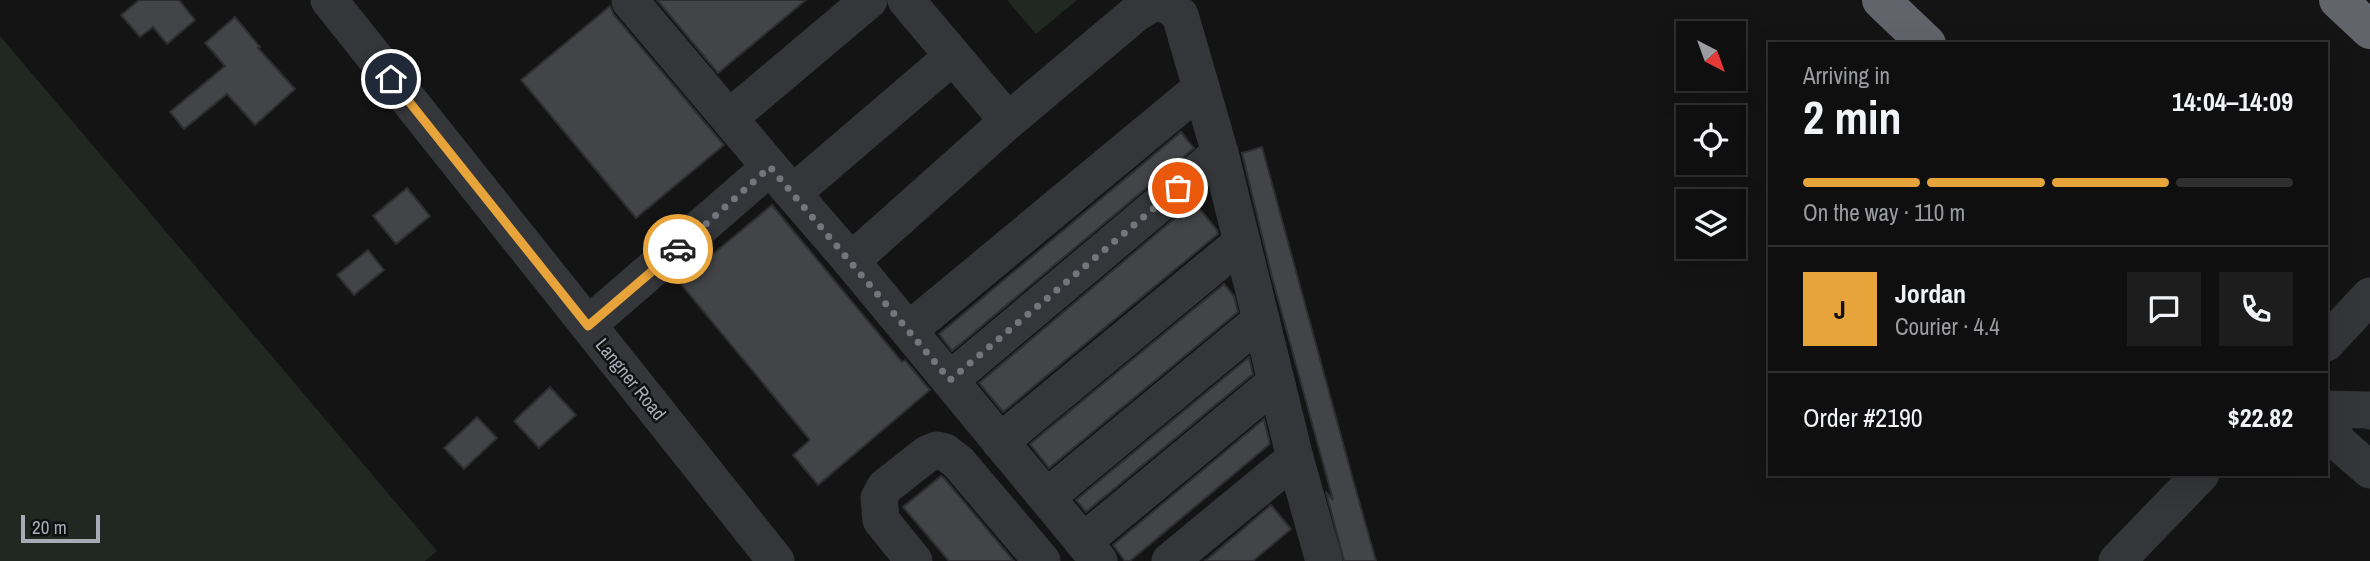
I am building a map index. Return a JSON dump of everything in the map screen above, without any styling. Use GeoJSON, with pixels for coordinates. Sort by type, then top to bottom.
{"type":"FeatureCollection","features":[{"type":"Feature","properties":{"kind":"highway"},"geometry":{"type":"LineString","coordinates":[[1881,0],[1925,42]]}},
{"type":"Feature","properties":{"kind":"highway"},"geometry":{"type":"LineString","coordinates":[[2338,0],[2370,30]]}},
{"type":"Feature","properties":{"kind":"street","name":"Langner Road"},"geometry":{"type":"LineString","coordinates":[[329,0],[776,561]]}},
{"type":"Feature","properties":{"kind":"street"},"geometry":{"type":"LineString","coordinates":[[729,118],[869,0]]}},
{"type":"Feature","properties":{"kind":"street"},"geometry":{"type":"LineString","coordinates":[[906,0],[1008,121]]}},
{"type":"Feature","properties":{"kind":"street"},"geometry":{"type":"LineString","coordinates":[[630,1],[909,330],[1091,552],[1276,382]]}},
{"type":"Feature","properties":{"kind":"street"},"geometry":{"type":"LineString","coordinates":[[851,261],[1008,121],[1135,14],[1151,4],[1166,2],[1180,15],[1220,153],[1318,558]]}},
{"type":"Feature","properties":{"kind":"street"},"geometry":{"type":"LineString","coordinates":[[588,326],[781,180],[953,56]]}},
{"type":"Feature","properties":{"kind":"street"},"geometry":{"type":"LineString","coordinates":[[909,330],[1201,88]]}},
{"type":"Feature","properties":{"kind":"street"},"geometry":{"type":"LineString","coordinates":[[950,380],[1220,153]]}},
{"type":"Feature","properties":{"kind":"street"},"geometry":{"type":"LineString","coordinates":[[1000,442],[1242,242]]}},
{"type":"Feature","properties":{"kind":"street"},"geometry":{"type":"LineString","coordinates":[[2328,341],[2370,296]]}},
{"type":"Feature","properties":{"kind":"street"},"geometry":{"type":"LineString","coordinates":[[1047,497],[1261,320]]}},
{"type":"Feature","properties":{"kind":"street"},"geometry":{"type":"LineString","coordinates":[[2328,409],[2370,411]]}},
{"type":"Feature","properties":{"kind":"street"},"geometry":{"type":"LineString","coordinates":[[2328,423],[2339,443],[2370,470]]}},
{"type":"Feature","properties":{"kind":"street"},"geometry":{"type":"LineString","coordinates":[[914,561],[881,520],[879,498],[885,487],[927,454],[937,450],[945,452],[959,463],[1042,561]]}},
{"type":"Feature","properties":{"kind":"street"},"geometry":{"type":"LineString","coordinates":[[1170,561],[1295,457]]}},
{"type":"Feature","properties":{"kind":"street"},"geometry":{"type":"LineString","coordinates":[[2117,561],[2199,476]]}},
{"type":"Feature","properties":{"kind":"shaded area"},"geometry":{"type":"Polygon","coordinates":[[[1007,0],[1077,0],[1036,34],[1007,0]]]}},
{"type":"Feature","properties":{"kind":"shaded area"},"geometry":{"type":"Polygon","coordinates":[[[0,36],[437,551],[425,561],[0,561],[0,36]]]}},
{"type":"Feature","properties":{"kind":"building"},"geometry":{"type":"Polygon","coordinates":[[[139,0],[179,0],[195,20],[167,44],[153,27],[140,37],[121,15],[139,0]]]}},
{"type":"Feature","properties":{"kind":"building"},"geometry":{"type":"Polygon","coordinates":[[[657,0],[806,0],[718,73],[657,0]]]}},
{"type":"Feature","properties":{"kind":"building"},"geometry":{"type":"Polygon","coordinates":[[[610,6],[614,15],[724,145],[636,218],[521,80],[610,6]]]}},
{"type":"Feature","properties":{"kind":"building"},"geometry":{"type":"Polygon","coordinates":[[[235,17],[260,47],[258,48],[295,89],[255,125],[227,94],[184,129],[170,112],[225,66],[205,43],[235,17]]]}},
{"type":"Feature","properties":{"kind":"building"},"geometry":{"type":"Polygon","coordinates":[[[1181,132],[1194,148],[952,351],[939,334],[1181,132]]]}},
{"type":"Feature","properties":{"kind":"building"},"geometry":{"type":"Polygon","coordinates":[[[1262,147],[1376,561],[1344,561],[1326,492],[1333,500],[1272,277],[1242,153],[1262,147]]]}},
{"type":"Feature","properties":{"kind":"building"},"geometry":{"type":"Polygon","coordinates":[[[407,188],[430,216],[396,244],[373,216],[407,188]]]}},
{"type":"Feature","properties":{"kind":"building"},"geometry":{"type":"Polygon","coordinates":[[[1194,202],[1218,234],[1003,412],[979,383],[1194,202]]]}},
{"type":"Feature","properties":{"kind":"building"},"geometry":{"type":"Polygon","coordinates":[[[772,205],[902,362],[905,360],[930,390],[818,485],[793,455],[810,440],[679,282],[772,205]]]}},
{"type":"Feature","properties":{"kind":"building"},"geometry":{"type":"Polygon","coordinates":[[[368,250],[384,270],[354,295],[337,275],[368,250]]]}},
{"type":"Feature","properties":{"kind":"building"},"geometry":{"type":"Polygon","coordinates":[[[1224,284],[1234,296],[1238,312],[1049,468],[1030,444],[1224,284]]]}},
{"type":"Feature","properties":{"kind":"building"},"geometry":{"type":"Polygon","coordinates":[[[1249,357],[1253,374],[1086,512],[1076,500],[1249,357]]]}},
{"type":"Feature","properties":{"kind":"building"},"geometry":{"type":"Polygon","coordinates":[[[550,387],[576,415],[539,448],[514,421],[550,387]]]}},
{"type":"Feature","properties":{"kind":"building"},"geometry":{"type":"Polygon","coordinates":[[[477,417],[497,438],[464,469],[444,448],[477,417]]]}},
{"type":"Feature","properties":{"kind":"building"},"geometry":{"type":"Polygon","coordinates":[[[1264,419],[1270,444],[1130,561],[1125,561],[1113,545],[1264,419]]]}},
{"type":"Feature","properties":{"kind":"building"},"geometry":{"type":"Polygon","coordinates":[[[941,476],[1014,561],[949,561],[903,507],[941,476]]]}},
{"type":"Feature","properties":{"kind":"building"},"geometry":{"type":"Polygon","coordinates":[[[1271,505],[1291,529],[1253,561],[1205,561],[1271,505]]]}},
{"type":"Feature","properties":{"kind":"way so far"},"geometry":{"type":"LineString","coordinates":[[678,249],[770,167],[950,380],[1178,188]]}},
{"type":"Feature","properties":{"kind":"route"},"geometry":{"type":"LineString","coordinates":[[391,79],[588,326],[678,249]]}}]}
